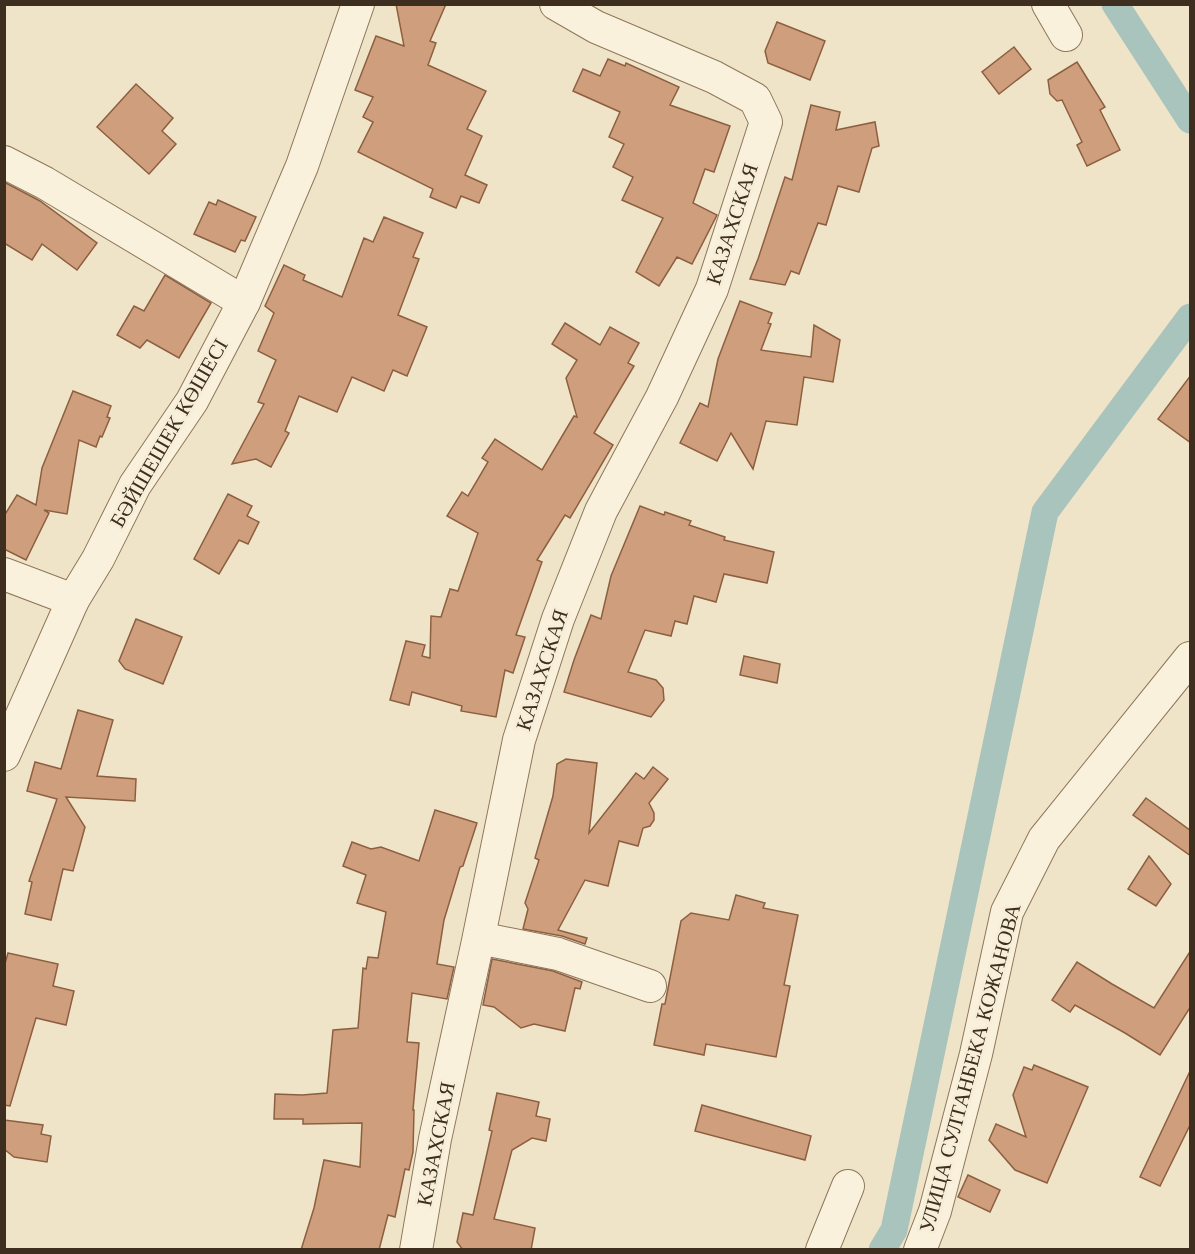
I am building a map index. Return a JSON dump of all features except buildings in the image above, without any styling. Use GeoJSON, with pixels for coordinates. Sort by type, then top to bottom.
{"type":"FeatureCollection","features":[{"type":"Feature","properties":{"kind":"street","name":"БӘЙШЕШЕК КӨШЕСІ"},"geometry":{"type":"LineString","coordinates":[[4,754],[73,600],[98,559],[135,485],[192,401],[244,303],[302,165],[358,4]]}},
{"type":"Feature","properties":{"kind":"street","name":"КАЗАХСКАЯ"},"geometry":{"type":"LineString","coordinates":[[416,1250],[435,1139],[519,740],[558,619],[601,511],[662,397],[712,289],[766,122],[755,99],[714,76],[596,27],[556,4]]}},
{"type":"Feature","properties":{"kind":"street"},"geometry":{"type":"LineString","coordinates":[[1048,4],[1066,35]]}},
{"type":"Feature","properties":{"kind":"street"},"geometry":{"type":"LineString","coordinates":[[4,162],[45,183],[244,303]]}},
{"type":"Feature","properties":{"kind":"street"},"geometry":{"type":"LineString","coordinates":[[4,574],[73,600]]}},
{"type":"Feature","properties":{"kind":"street","name":"УЛИЦА СУЛТАНБЕКА КОЖАНОВА"},"geometry":{"type":"LineString","coordinates":[[920,1250],[935,1211],[976,1054],[1007,912],[1044,839],[1191,658]]}},
{"type":"Feature","properties":{"kind":"street"},"geometry":{"type":"LineString","coordinates":[[479,938],[558,954],[650,986]]}},
{"type":"Feature","properties":{"kind":"street"},"geometry":{"type":"LineString","coordinates":[[822,1250],[848,1186]]}},
{"type":"Feature","properties":{"kind":"waterway"},"geometry":{"type":"LineString","coordinates":[[1115,4],[1190,120]]}},
{"type":"Feature","properties":{"kind":"waterway"},"geometry":{"type":"LineString","coordinates":[[882,1250],[894,1230],[1045,512],[1190,317]]}}]}
